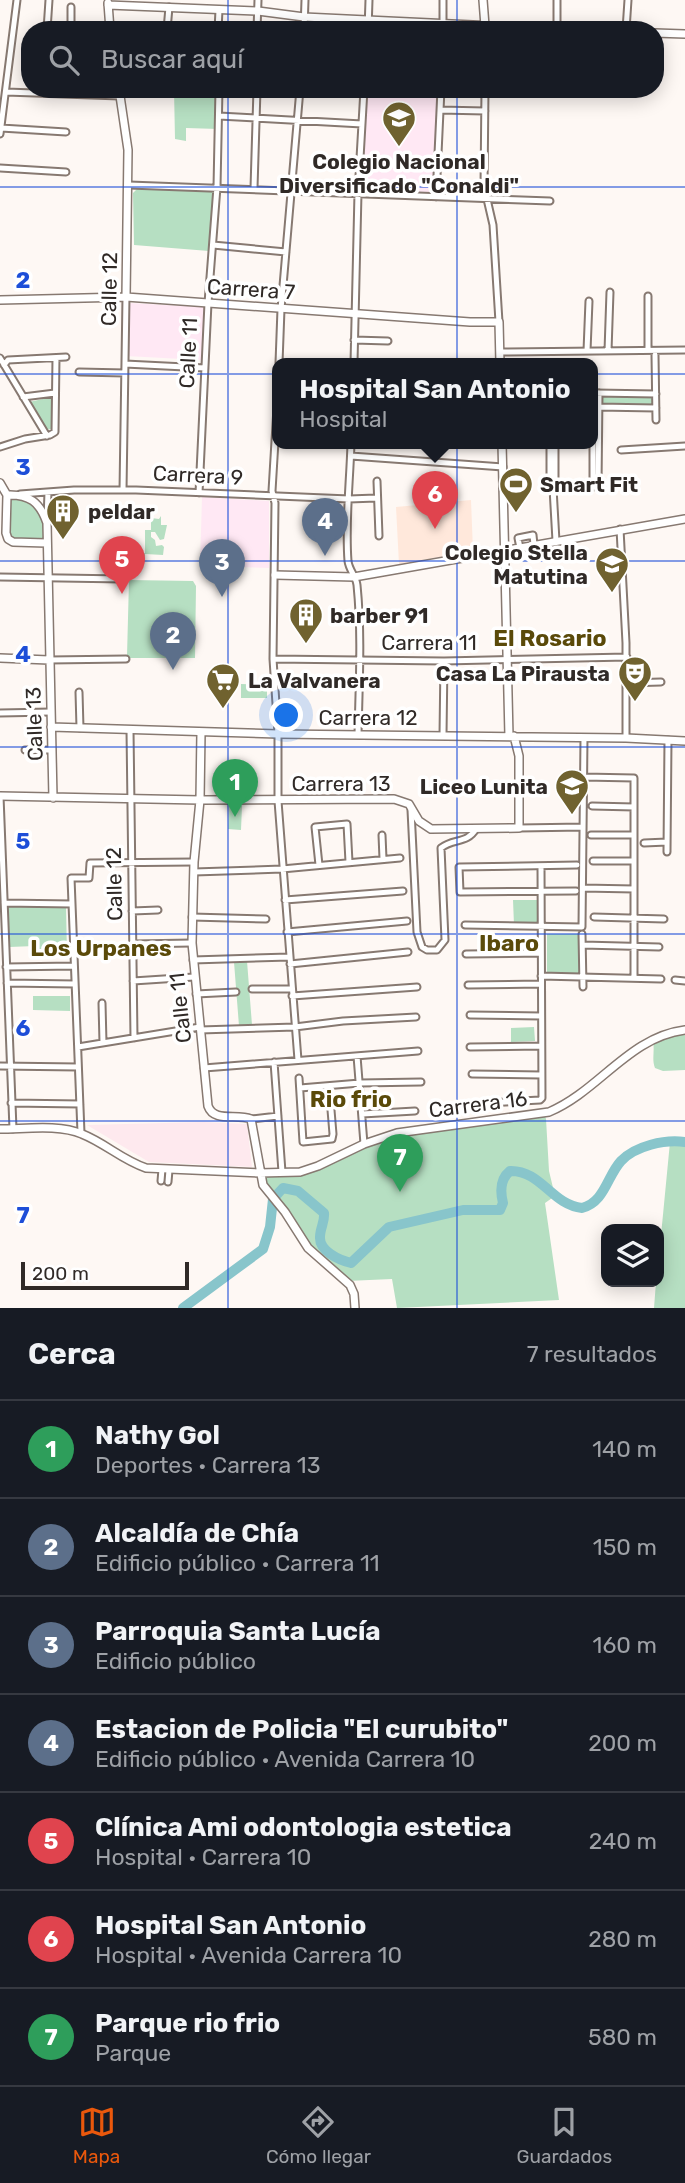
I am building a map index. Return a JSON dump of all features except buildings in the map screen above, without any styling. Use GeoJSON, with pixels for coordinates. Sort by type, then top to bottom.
{"type":"FeatureCollection","features":[{"type":"Feature","properties":{"kind":"street"},"geometry":{"type":"LineString","coordinates":[[17,0],[0,131],[66,132]]}},
{"type":"Feature","properties":{"kind":"street"},"geometry":{"type":"LineString","coordinates":[[48,21],[49,0]]}},
{"type":"Feature","properties":{"kind":"street"},"geometry":{"type":"LineString","coordinates":[[257,21],[258,0]]}},
{"type":"Feature","properties":{"kind":"street"},"geometry":{"type":"LineString","coordinates":[[304,21],[305,0]]}},
{"type":"Feature","properties":{"kind":"street"},"geometry":{"type":"LineString","coordinates":[[368,20],[369,0]]}},
{"type":"Feature","properties":{"kind":"street"},"geometry":{"type":"LineString","coordinates":[[443,0],[443,21]]}},
{"type":"Feature","properties":{"kind":"street"},"geometry":{"type":"LineString","coordinates":[[483,0],[484,21]]}},
{"type":"Feature","properties":{"kind":"street"},"geometry":{"type":"LineString","coordinates":[[555,21],[557,0]]}},
{"type":"Feature","properties":{"kind":"street"},"geometry":{"type":"LineString","coordinates":[[627,21],[628,0]]}},
{"type":"Feature","properties":{"kind":"street"},"geometry":{"type":"LineString","coordinates":[[109,21],[108,2],[387,21]]}},
{"type":"Feature","properties":{"kind":"street"},"geometry":{"type":"LineString","coordinates":[[71,21],[72,7]]}},
{"type":"Feature","properties":{"kind":"street"},"geometry":{"type":"LineString","coordinates":[[168,21],[169,8]]}},
{"type":"Feature","properties":{"kind":"street"},"geometry":{"type":"LineString","coordinates":[[218,21],[219,10]]}},
{"type":"Feature","properties":{"kind":"street"},"geometry":{"type":"LineString","coordinates":[[664,33],[685,34]]}},
{"type":"Feature","properties":{"kind":"street"},"geometry":{"type":"LineString","coordinates":[[0,69],[8,70]]}},
{"type":"Feature","properties":{"kind":"street"},"geometry":{"type":"LineString","coordinates":[[6,92],[21,92]]}},
{"type":"Feature","properties":{"kind":"street","name":"Calle 12"},"geometry":{"type":"LineString","coordinates":[[121,98],[127,135],[129,185],[124,490]]}},
{"type":"Feature","properties":{"kind":"street","name":"Calle 11"},"geometry":{"type":"LineString","coordinates":[[200,493],[208,303],[217,187],[219,98]]}},
{"type":"Feature","properties":{"kind":"street"},"geometry":{"type":"LineString","coordinates":[[254,188],[257,98]]}},
{"type":"Feature","properties":{"kind":"street"},"geometry":{"type":"LineString","coordinates":[[279,358],[299,98]]}},
{"type":"Feature","properties":{"kind":"street"},"geometry":{"type":"LineString","coordinates":[[354,358],[363,98]]}},
{"type":"Feature","properties":{"kind":"street"},"geometry":{"type":"LineString","coordinates":[[436,197],[441,98]]}},
{"type":"Feature","properties":{"kind":"street"},"geometry":{"type":"LineString","coordinates":[[485,98],[484,172],[486,199],[494,225],[500,358]]}},
{"type":"Feature","properties":{"kind":"street"},"geometry":{"type":"LineString","coordinates":[[440,110],[485,111]]}},
{"type":"Feature","properties":{"kind":"street"},"geometry":{"type":"LineString","coordinates":[[219,116],[362,124]]}},
{"type":"Feature","properties":{"kind":"street"},"geometry":{"type":"LineString","coordinates":[[0,168],[66,172]]}},
{"type":"Feature","properties":{"kind":"street"},"geometry":{"type":"LineString","coordinates":[[129,185],[550,201]]}},
{"type":"Feature","properties":{"kind":"street"},"geometry":{"type":"LineString","coordinates":[[213,245],[286,252]]}},
{"type":"Feature","properties":{"kind":"street"},"geometry":{"type":"LineString","coordinates":[[608,351],[610,292]]}},
{"type":"Feature","properties":{"kind":"street"},"geometry":{"type":"LineString","coordinates":[[648,296],[648,350]]}},
{"type":"Feature","properties":{"kind":"street","name":"Carrera 7"},"geometry":{"type":"LineString","coordinates":[[0,300],[126,297],[499,322]]}},
{"type":"Feature","properties":{"kind":"street"},"geometry":{"type":"LineString","coordinates":[[587,351],[589,301]]}},
{"type":"Feature","properties":{"kind":"street"},"geometry":{"type":"LineString","coordinates":[[354,340],[388,341]]}},
{"type":"Feature","properties":{"kind":"street"},"geometry":{"type":"LineString","coordinates":[[500,352],[685,350]]}},
{"type":"Feature","properties":{"kind":"street"},"geometry":{"type":"LineString","coordinates":[[655,355],[656,420]]}},
{"type":"Feature","properties":{"kind":"street"},"geometry":{"type":"LineString","coordinates":[[4,365],[8,360],[66,357]]}},
{"type":"Feature","properties":{"kind":"street"},"geometry":{"type":"LineString","coordinates":[[0,358],[47,436]]}},
{"type":"Feature","properties":{"kind":"street"},"geometry":{"type":"LineString","coordinates":[[0,447],[55,432],[56,358]]}},
{"type":"Feature","properties":{"kind":"street"},"geometry":{"type":"LineString","coordinates":[[125,364],[205,368]]}},
{"type":"Feature","properties":{"kind":"street"},"geometry":{"type":"LineString","coordinates":[[79,372],[125,373]]}},
{"type":"Feature","properties":{"kind":"street"},"geometry":{"type":"LineString","coordinates":[[23,397],[55,393]]}},
{"type":"Feature","properties":{"kind":"street"},"geometry":{"type":"LineString","coordinates":[[598,393],[656,394]]}},
{"type":"Feature","properties":{"kind":"street"},"geometry":{"type":"LineString","coordinates":[[598,407],[656,408]]}},
{"type":"Feature","properties":{"kind":"street"},"geometry":{"type":"LineString","coordinates":[[621,450],[685,446]]}},
{"type":"Feature","properties":{"kind":"street"},"geometry":{"type":"LineString","coordinates":[[275,449],[273,659],[278,734],[278,801],[298,1060]]}},
{"type":"Feature","properties":{"kind":"street"},"geometry":{"type":"LineString","coordinates":[[351,449],[348,561],[357,582],[360,659],[358,735]]}},
{"type":"Feature","properties":{"kind":"street"},"geometry":{"type":"LineString","coordinates":[[502,449],[508,660],[512,736],[519,756],[519,828]]}},
{"type":"Feature","properties":{"kind":"street"},"geometry":{"type":"LineString","coordinates":[[553,449],[550,484],[553,488],[556,541]]}},
{"type":"Feature","properties":{"kind":"street"},"geometry":{"type":"LineString","coordinates":[[595,449],[595,486]]}},
{"type":"Feature","properties":{"kind":"street"},"geometry":{"type":"LineString","coordinates":[[595,486],[596,449]]}},
{"type":"Feature","properties":{"kind":"street"},"geometry":{"type":"LineString","coordinates":[[351,456],[503,467]]}},
{"type":"Feature","properties":{"kind":"street"},"geometry":{"type":"LineString","coordinates":[[377,481],[379,536]]}},
{"type":"Feature","properties":{"kind":"street"},"geometry":{"type":"LineString","coordinates":[[0,483],[7,495],[3,525],[8,539],[13,542],[46,543]]}},
{"type":"Feature","properties":{"kind":"street"},"geometry":{"type":"LineString","coordinates":[[553,488],[595,486]]}},
{"type":"Feature","properties":{"kind":"street","name":"Carrera 9"},"geometry":{"type":"LineString","coordinates":[[18,495],[124,490],[376,498]]}},
{"type":"Feature","properties":{"kind":"street","name":"Calle 13"},"geometry":{"type":"LineString","coordinates":[[48,492],[46,543],[53,798]]}},
{"type":"Feature","properties":{"kind":"street"},"geometry":{"type":"LineString","coordinates":[[7,495],[26,496],[37,503],[47,523]]}},
{"type":"Feature","properties":{"kind":"street"},"geometry":{"type":"LineString","coordinates":[[275,575],[354,577],[685,519]]}},
{"type":"Feature","properties":{"kind":"street"},"geometry":{"type":"LineString","coordinates":[[620,529],[627,657],[626,738]]}},
{"type":"Feature","properties":{"kind":"street"},"geometry":{"type":"LineString","coordinates":[[520,548],[518,538],[543,533]]}},
{"type":"Feature","properties":{"kind":"street"},"geometry":{"type":"LineString","coordinates":[[533,535],[534,545]]}},
{"type":"Feature","properties":{"kind":"street"},"geometry":{"type":"LineString","coordinates":[[0,577],[123,579]]}},
{"type":"Feature","properties":{"kind":"street","name":"Carrera 11"},"geometry":{"type":"LineString","coordinates":[[273,659],[444,661],[627,657]]}},
{"type":"Feature","properties":{"kind":"street"},"geometry":{"type":"LineString","coordinates":[[0,658],[126,659]]}},
{"type":"Feature","properties":{"kind":"street"},"geometry":{"type":"LineString","coordinates":[[443,736],[444,661]]}},
{"type":"Feature","properties":{"kind":"street"},"geometry":{"type":"LineString","coordinates":[[627,682],[661,682]]}},
{"type":"Feature","properties":{"kind":"street"},"geometry":{"type":"LineString","coordinates":[[79,692],[80,728]]}},
{"type":"Feature","properties":{"kind":"street"},"geometry":{"type":"LineString","coordinates":[[0,713],[51,712]]}},
{"type":"Feature","properties":{"kind":"street","name":"Carrera 12"},"geometry":{"type":"LineString","coordinates":[[51,727],[685,741]]}},
{"type":"Feature","properties":{"kind":"street","name":"Calle 12"},"geometry":{"type":"LineString","coordinates":[[130,730],[134,1038]]}},
{"type":"Feature","properties":{"kind":"street","name":"Calle 11"},"geometry":{"type":"LineString","coordinates":[[201,732],[200,800],[191,918],[194,977],[208,1106],[211,1113],[216,1115],[245,1116],[251,1119]]}},
{"type":"Feature","properties":{"kind":"street"},"geometry":{"type":"LineString","coordinates":[[583,987],[584,737]]}},
{"type":"Feature","properties":{"kind":"street"},"geometry":{"type":"LineString","coordinates":[[667,852],[668,740]]}},
{"type":"Feature","properties":{"kind":"street"},"geometry":{"type":"LineString","coordinates":[[25,750],[52,750]]}},
{"type":"Feature","properties":{"kind":"street"},"geometry":{"type":"LineString","coordinates":[[584,777],[634,778],[634,978]]}},
{"type":"Feature","properties":{"kind":"street"},"geometry":{"type":"LineString","coordinates":[[0,796],[3,955],[7,983],[13,1129]]}},
{"type":"Feature","properties":{"kind":"street","name":"Carrera 13"},"geometry":{"type":"LineString","coordinates":[[0,796],[131,800],[394,799],[402,800],[411,807],[418,821],[435,830],[583,827]]}},
{"type":"Feature","properties":{"kind":"street"},"geometry":{"type":"LineString","coordinates":[[592,806],[634,807]]}},
{"type":"Feature","properties":{"kind":"street"},"geometry":{"type":"LineString","coordinates":[[411,807],[416,932],[422,947],[427,950],[437,950],[445,940],[441,848],[446,844],[466,840],[476,829]]}},
{"type":"Feature","properties":{"kind":"street"},"geometry":{"type":"LineString","coordinates":[[319,865],[315,827],[347,824],[349,862]]}},
{"type":"Feature","properties":{"kind":"street"},"geometry":{"type":"LineString","coordinates":[[382,835],[383,859]]}},
{"type":"Feature","properties":{"kind":"street"},"geometry":{"type":"LineString","coordinates":[[591,835],[634,835]]}},
{"type":"Feature","properties":{"kind":"street"},"geometry":{"type":"LineString","coordinates":[[644,843],[667,842]]}},
{"type":"Feature","properties":{"kind":"street"},"geometry":{"type":"LineString","coordinates":[[194,872],[282,869],[400,858]]}},
{"type":"Feature","properties":{"kind":"street"},"geometry":{"type":"LineString","coordinates":[[593,861],[634,860]]}},
{"type":"Feature","properties":{"kind":"street"},"geometry":{"type":"LineString","coordinates":[[0,1129],[66,1129],[81,1133],[71,878],[89,878],[90,863],[194,862]]}},
{"type":"Feature","properties":{"kind":"street"},"geometry":{"type":"LineString","coordinates":[[576,891],[460,892],[459,867],[577,865]]}},
{"type":"Feature","properties":{"kind":"street"},"geometry":{"type":"LineString","coordinates":[[471,1104],[541,1100],[541,866]]}},
{"type":"Feature","properties":{"kind":"street"},"geometry":{"type":"LineString","coordinates":[[583,888],[634,889]]}},
{"type":"Feature","properties":{"kind":"street"},"geometry":{"type":"LineString","coordinates":[[285,900],[403,891]]}},
{"type":"Feature","properties":{"kind":"street"},"geometry":{"type":"LineString","coordinates":[[4,904],[72,904]]}},
{"type":"Feature","properties":{"kind":"street"},"geometry":{"type":"LineString","coordinates":[[132,911],[158,910]]}},
{"type":"Feature","properties":{"kind":"street"},"geometry":{"type":"LineString","coordinates":[[594,917],[664,919]]}},
{"type":"Feature","properties":{"kind":"street"},"geometry":{"type":"LineString","coordinates":[[191,918],[266,919]]}},
{"type":"Feature","properties":{"kind":"street"},"geometry":{"type":"LineString","coordinates":[[287,932],[407,921]]}},
{"type":"Feature","properties":{"kind":"street"},"geometry":{"type":"LineString","coordinates":[[465,925],[582,930]]}},
{"type":"Feature","properties":{"kind":"street"},"geometry":{"type":"LineString","coordinates":[[133,944],[192,943]]}},
{"type":"Feature","properties":{"kind":"street"},"geometry":{"type":"LineString","coordinates":[[583,945],[659,947]]}},
{"type":"Feature","properties":{"kind":"street"},"geometry":{"type":"LineString","coordinates":[[193,960],[290,960],[408,952]]}},
{"type":"Feature","properties":{"kind":"street"},"geometry":{"type":"LineString","coordinates":[[466,954],[541,953]]}},
{"type":"Feature","properties":{"kind":"street"},"geometry":{"type":"LineString","coordinates":[[6,967],[74,966]]}},
{"type":"Feature","properties":{"kind":"street"},"geometry":{"type":"LineString","coordinates":[[541,976],[661,979]]}},
{"type":"Feature","properties":{"kind":"street"},"geometry":{"type":"LineString","coordinates":[[133,981],[194,977]]}},
{"type":"Feature","properties":{"kind":"street"},"geometry":{"type":"LineString","coordinates":[[676,980],[685,981]]}},
{"type":"Feature","properties":{"kind":"street"},"geometry":{"type":"LineString","coordinates":[[7,983],[75,984]]}},
{"type":"Feature","properties":{"kind":"street"},"geometry":{"type":"LineString","coordinates":[[468,985],[541,984]]}},
{"type":"Feature","properties":{"kind":"street"},"geometry":{"type":"LineString","coordinates":[[252,989],[292,993],[417,987]]}},
{"type":"Feature","properties":{"kind":"street"},"geometry":{"type":"LineString","coordinates":[[196,993],[236,992]]}},
{"type":"Feature","properties":{"kind":"street"},"geometry":{"type":"LineString","coordinates":[[102,1003],[103,1043]]}},
{"type":"Feature","properties":{"kind":"street"},"geometry":{"type":"LineString","coordinates":[[470,1015],[541,1016]]}},
{"type":"Feature","properties":{"kind":"street"},"geometry":{"type":"LineString","coordinates":[[78,1047],[200,1029],[295,1027],[416,1017]]}},
{"type":"Feature","properties":{"kind":"street","name":"Carrera 16"},"geometry":{"type":"LineString","coordinates":[[81,1133],[133,1164],[166,1169],[259,1173],[310,1170],[364,1144],[397,1132],[549,1112],[572,1100],[645,1043],[664,1034],[685,1030]]}},
{"type":"Feature","properties":{"kind":"street"},"geometry":{"type":"LineString","coordinates":[[0,1044],[9,1044]]}},
{"type":"Feature","properties":{"kind":"street"},"geometry":{"type":"LineString","coordinates":[[470,1046],[541,1046]]}},
{"type":"Feature","properties":{"kind":"street"},"geometry":{"type":"LineString","coordinates":[[204,1068],[418,1051]]}},
{"type":"Feature","properties":{"kind":"street"},"geometry":{"type":"LineString","coordinates":[[357,1056],[364,1144]]}},
{"type":"Feature","properties":{"kind":"street"},"geometry":{"type":"LineString","coordinates":[[274,1062],[282,1172]]}},
{"type":"Feature","properties":{"kind":"street"},"geometry":{"type":"LineString","coordinates":[[0,1066],[78,1067]]}},
{"type":"Feature","properties":{"kind":"street"},"geometry":{"type":"LineString","coordinates":[[471,1074],[541,1074]]}},
{"type":"Feature","properties":{"kind":"street"},"geometry":{"type":"LineString","coordinates":[[299,1078],[303,1142],[332,1139],[329,1086]]}},
{"type":"Feature","properties":{"kind":"street"},"geometry":{"type":"LineString","coordinates":[[300,1088],[421,1082]]}},
{"type":"Feature","properties":{"kind":"street"},"geometry":{"type":"LineString","coordinates":[[12,1103],[80,1104]]}},
{"type":"Feature","properties":{"kind":"street"},"geometry":{"type":"LineString","coordinates":[[362,1114],[415,1111]]}},
{"type":"Feature","properties":{"kind":"street"},"geometry":{"type":"LineString","coordinates":[[278,1116],[251,1119],[259,1173],[270,1195],[312,1252],[350,1284],[355,1308]]}},
{"type":"Feature","properties":{"kind":"street"},"geometry":{"type":"LineString","coordinates":[[161,1181],[166,1169]]}},
{"type":"Feature","properties":{"kind":"street"},"geometry":{"type":"LineString","coordinates":[[166,1169],[168,1182]]}},
{"type":"Feature","properties":{"kind":"shaded area","name":"Colegio Nacional Diversificado \"Conaldi\""},"geometry":{"type":"Polygon","coordinates":[[[363,98],[441,98],[436,197],[358,193],[363,98]]]}},
{"type":"Feature","properties":{"kind":"shaded area"},"geometry":{"type":"Polygon","coordinates":[[[129,303],[204,307],[201,360],[126,356],[129,303]]]}},
{"type":"Feature","properties":{"kind":"shaded area"},"geometry":{"type":"Polygon","coordinates":[[[202,497],[269,501],[269,568],[200,566],[202,497]]]}},
{"type":"Feature","properties":{"kind":"shaded area"},"geometry":{"type":"Polygon","coordinates":[[[471,500],[473,551],[399,564],[396,507],[471,500]]]}},
{"type":"Feature","properties":{"kind":"shaded area"},"geometry":{"type":"Polygon","coordinates":[[[204,1122],[247,1124],[252,1167],[149,1162],[87,1125],[204,1122]]]}},
{"type":"Feature","properties":{"kind":"green space"},"geometry":{"type":"Polygon","coordinates":[[[174,98],[219,98],[218,129],[186,128],[186,141],[175,139],[174,98]]]}},
{"type":"Feature","properties":{"kind":"green space"},"geometry":{"type":"Polygon","coordinates":[[[137,189],[214,192],[209,251],[134,245],[133,193],[137,189]]]}},
{"type":"Feature","properties":{"kind":"green space"},"geometry":{"type":"Polygon","coordinates":[[[603,396],[653,398],[653,405],[603,405],[603,396]]]}},
{"type":"Feature","properties":{"kind":"green space"},"geometry":{"type":"Polygon","coordinates":[[[52,397],[54,404],[51,429],[46,430],[29,402],[52,397]]]}},
{"type":"Feature","properties":{"kind":"green space"},"geometry":{"type":"Polygon","coordinates":[[[9,496],[33,502],[44,522],[43,541],[13,540],[7,532],[9,496]]]}},
{"type":"Feature","properties":{"kind":"green space"},"geometry":{"type":"Polygon","coordinates":[[[161,516],[161,525],[167,525],[164,539],[160,540],[155,532],[151,532],[151,537],[156,546],[164,547],[163,555],[145,554],[145,561],[137,561],[137,554],[145,553],[145,530],[151,530],[151,518],[159,519],[161,516]]]}},
{"type":"Feature","properties":{"kind":"green space"},"geometry":{"type":"Polygon","coordinates":[[[129,580],[193,581],[196,586],[195,658],[127,656],[129,580]]]}},
{"type":"Feature","properties":{"kind":"green space"},"geometry":{"type":"Polygon","coordinates":[[[241,684],[267,685],[267,698],[241,698],[241,684]]]}},
{"type":"Feature","properties":{"kind":"green space"},"geometry":{"type":"Polygon","coordinates":[[[229,805],[242,806],[241,830],[228,829],[229,805]]]}},
{"type":"Feature","properties":{"kind":"green space"},"geometry":{"type":"Polygon","coordinates":[[[513,900],[537,900],[537,924],[514,925],[513,900]]]}},
{"type":"Feature","properties":{"kind":"green space"},"geometry":{"type":"Polygon","coordinates":[[[8,906],[66,906],[67,955],[35,955],[35,946],[9,947],[8,906]]]}},
{"type":"Feature","properties":{"kind":"green space"},"geometry":{"type":"Polygon","coordinates":[[[547,934],[579,934],[579,975],[547,975],[547,934]]]}},
{"type":"Feature","properties":{"kind":"green space"},"geometry":{"type":"Polygon","coordinates":[[[247,961],[252,1025],[239,1026],[234,962],[247,961]]]}},
{"type":"Feature","properties":{"kind":"green space"},"geometry":{"type":"Polygon","coordinates":[[[33,996],[70,996],[70,1011],[33,1010],[33,996]]]}},
{"type":"Feature","properties":{"kind":"green space"},"geometry":{"type":"Polygon","coordinates":[[[534,1027],[535,1041],[511,1042],[511,1028],[534,1027]]]}},
{"type":"Feature","properties":{"kind":"green space"},"geometry":{"type":"Polygon","coordinates":[[[685,1030],[685,1070],[663,1071],[655,1068],[652,1039],[685,1030]]]}},
{"type":"Feature","properties":{"kind":"green space"},"geometry":{"type":"Polygon","coordinates":[[[544,1113],[549,1171],[555,1196],[545,1203],[559,1300],[397,1308],[392,1279],[347,1281],[312,1252],[259,1173],[300,1172],[388,1135],[544,1113]]]}},
{"type":"Feature","properties":{"kind":"green space"},"geometry":{"type":"Polygon","coordinates":[[[670,1142],[685,1142],[685,1308],[654,1308],[656,1287],[664,1287],[662,1224],[670,1142]]]}},
{"type":"Feature","properties":{"kind":"waterway"},"geometry":{"type":"LineString","coordinates":[[183,1308],[263,1249],[270,1227],[273,1199],[283,1188],[298,1191],[324,1213],[320,1237],[323,1247],[336,1257],[351,1263],[389,1227],[463,1210],[500,1210],[503,1203],[503,1181],[510,1171],[530,1176],[562,1201],[582,1208],[596,1200],[616,1167],[634,1151],[651,1145],[685,1142]]}},
{"type":"Feature","properties":{"kind":"place","name":"Colegio Nacional Diversificado \"Conaldi\""},"geometry":{"type":"Point","coordinates":[399,148]}},
{"type":"Feature","properties":{"kind":"place","name":"Smart Fit"},"geometry":{"type":"Point","coordinates":[516,514]}},
{"type":"Feature","properties":{"kind":"place","name":"Hospital San Antonio"},"geometry":{"type":"Point","coordinates":[435,529]}},
{"type":"Feature","properties":{"kind":"place","name":"peldar"},"geometry":{"type":"Point","coordinates":[63,541]}},
{"type":"Feature","properties":{"kind":"place","name":"Estacion de Policia \"El curubito\""},"geometry":{"type":"Point","coordinates":[325,556]}},
{"type":"Feature","properties":{"kind":"place","name":"Clínica Ami odontologia estetica"},"geometry":{"type":"Point","coordinates":[122,594]}},
{"type":"Feature","properties":{"kind":"place","name":"Colegio Stella Matutina"},"geometry":{"type":"Point","coordinates":[612,594]}},
{"type":"Feature","properties":{"kind":"place","name":"Parroquia Santa Lucía"},"geometry":{"type":"Point","coordinates":[222,597]}},
{"type":"Feature","properties":{"kind":"place","name":"barber 91"},"geometry":{"type":"Point","coordinates":[306,645]}},
{"type":"Feature","properties":{"kind":"place","name":"Alcaldía de Chía"},"geometry":{"type":"Point","coordinates":[173,670]}},
{"type":"Feature","properties":{"kind":"place","name":"Casa La Pirausta"},"geometry":{"type":"Point","coordinates":[635,703]}},
{"type":"Feature","properties":{"kind":"place","name":"La Valvanera"},"geometry":{"type":"Point","coordinates":[223,710]}},
{"type":"Feature","properties":{"kind":"place","name":"Liceo Lunita"},"geometry":{"type":"Point","coordinates":[572,816]}},
{"type":"Feature","properties":{"kind":"place","name":"Nathy Gol"},"geometry":{"type":"Point","coordinates":[235,817]}},
{"type":"Feature","properties":{"kind":"place","name":"Parque rio frio"},"geometry":{"type":"Point","coordinates":[400,1192]}},
{"type":"Feature","properties":{"kind":"district","name":"El Rosario"},"geometry":{"type":"Point","coordinates":[550,638]}},
{"type":"Feature","properties":{"kind":"district","name":"Ibaro"},"geometry":{"type":"Point","coordinates":[509,943]}},
{"type":"Feature","properties":{"kind":"district","name":"Los Urpanes"},"geometry":{"type":"Point","coordinates":[101,948]}},
{"type":"Feature","properties":{"kind":"district","name":"Rio frio"},"geometry":{"type":"Point","coordinates":[351,1099]}}]}
